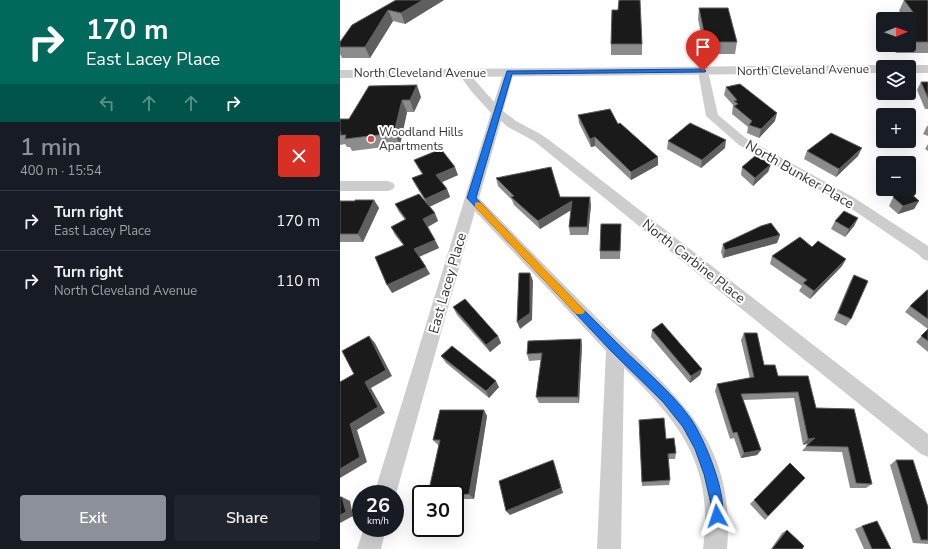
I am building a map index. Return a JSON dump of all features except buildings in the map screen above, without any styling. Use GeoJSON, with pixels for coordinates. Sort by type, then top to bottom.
{"type":"FeatureCollection","features":[{"type":"Feature","properties":{"kind":"street","name":"North Cleveland Avenue"},"geometry":{"type":"LineString","coordinates":[[340,74],[876,69]]}},
{"type":"Feature","properties":{"kind":"street"},"geometry":{"type":"LineString","coordinates":[[916,69],[928,69]]}},
{"type":"Feature","properties":{"kind":"street","name":"North Bunker Place"},"geometry":{"type":"LineString","coordinates":[[703,71],[712,116],[743,142],[848,200],[926,250]]}},
{"type":"Feature","properties":{"kind":"street","name":"East Lacey Place"},"geometry":{"type":"LineString","coordinates":[[388,485],[509,72]]}},
{"type":"Feature","properties":{"kind":"street","name":"North Carbine Place"},"geometry":{"type":"LineString","coordinates":[[463,73],[476,90],[497,112],[512,124],[538,138],[560,155],[928,447]]}},
{"type":"Feature","properties":{"kind":"street"},"geometry":{"type":"LineString","coordinates":[[340,186],[388,186]]}},
{"type":"Feature","properties":{"kind":"street"},"geometry":{"type":"LineString","coordinates":[[471,198],[615,348],[667,398],[687,423],[700,446],[710,474],[717,504],[715,549]]}},
{"type":"Feature","properties":{"kind":"street"},"geometry":{"type":"LineString","coordinates":[[609,549],[615,348]]}},
{"type":"Feature","properties":{"kind":"street"},"geometry":{"type":"LineString","coordinates":[[369,549],[372,537]]}},
{"type":"Feature","properties":{"kind":"slow traffic"},"geometry":{"type":"LineString","coordinates":[[478,205],[580,311]]}},
{"type":"Feature","properties":{"kind":"place","name":"Woodland Hills Apartments"},"geometry":{"type":"Point","coordinates":[371,139]}},
{"type":"Feature","properties":{"kind":"route"},"geometry":{"type":"LineString","coordinates":[[703,71],[509,72],[471,198],[615,348],[667,398],[687,423],[700,446],[710,474],[717,504],[717,516]]}}]}
